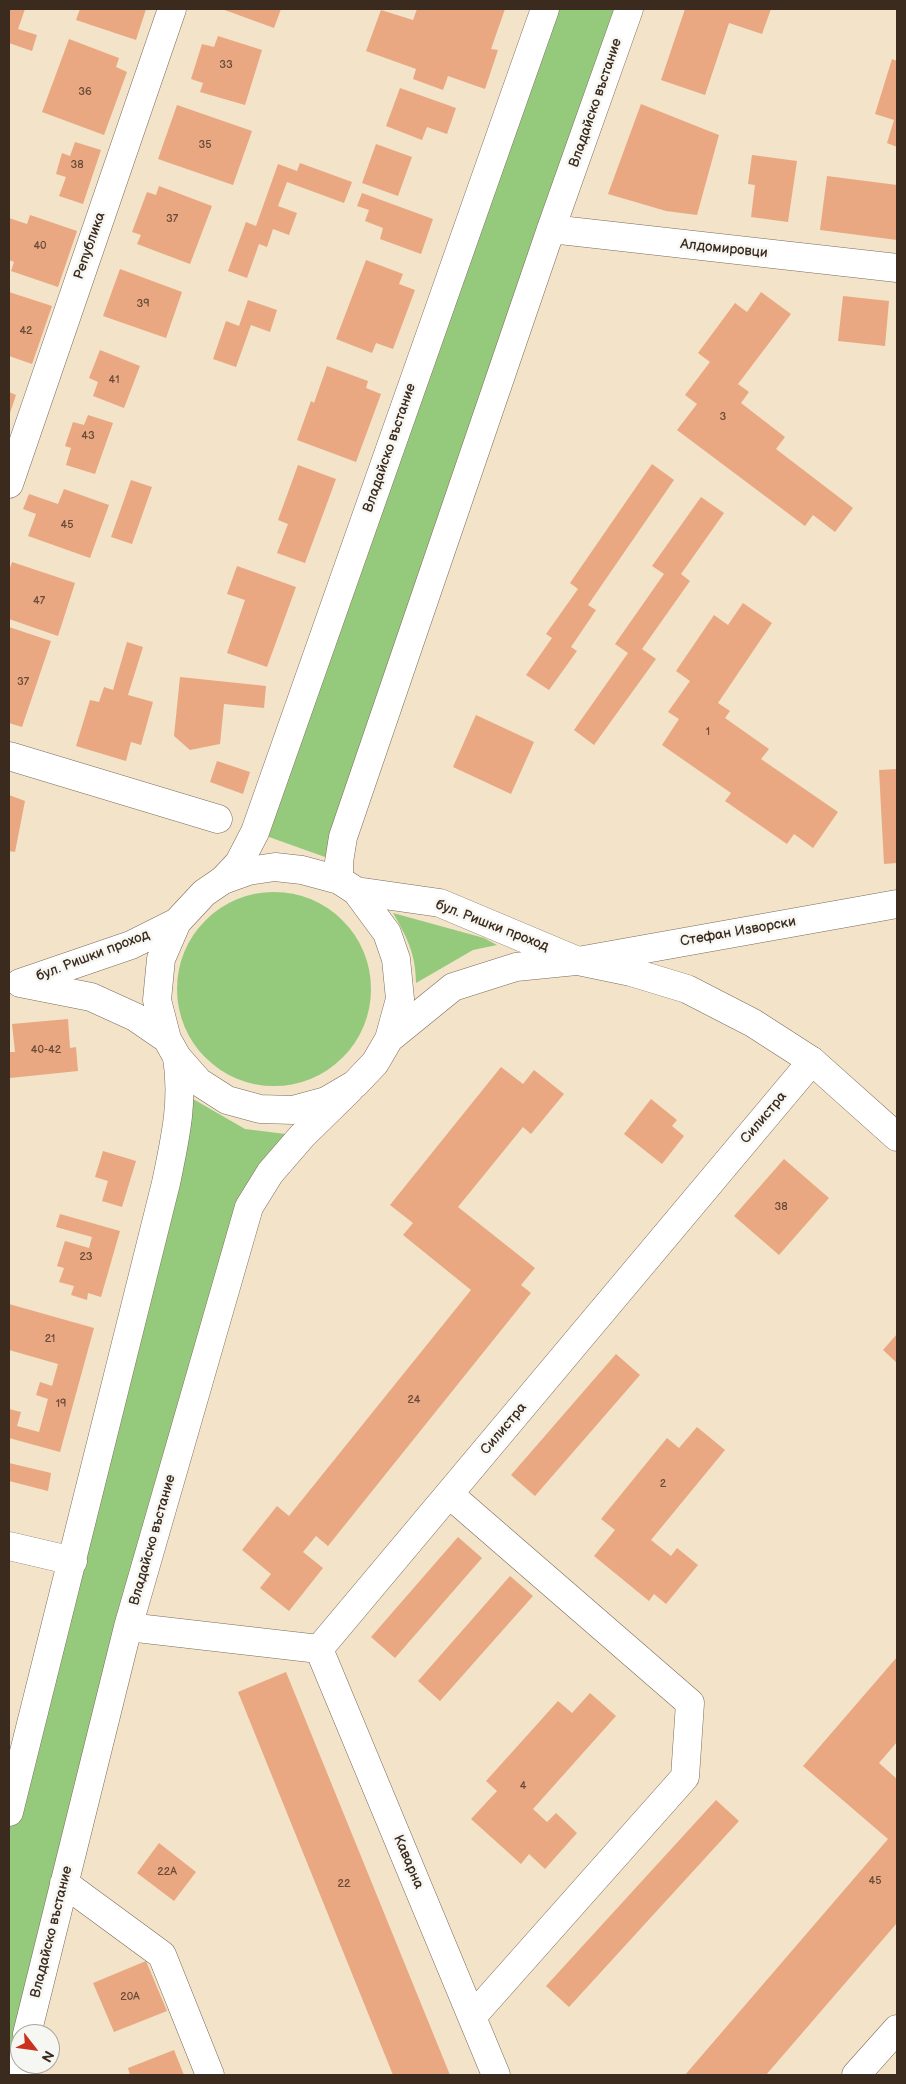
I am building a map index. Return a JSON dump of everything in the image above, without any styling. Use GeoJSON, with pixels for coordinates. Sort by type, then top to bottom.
{"type":"FeatureCollection","features":[{"type":"Feature","properties":{"kind":"street","name":"Република"},"geometry":{"type":"LineString","coordinates":[[9,484],[172,9]]}},
{"type":"Feature","properties":{"kind":"street","name":"Владайско въстание"},"geometry":{"type":"LineString","coordinates":[[223,880],[239,863],[255,832],[545,9]]}},
{"type":"Feature","properties":{"kind":"street","name":"Владайско въстание"},"geometry":{"type":"LineString","coordinates":[[348,885],[338,862],[343,837],[551,229],[629,9]]}},
{"type":"Feature","properties":{"kind":"street","name":"Алдомировци"},"geometry":{"type":"LineString","coordinates":[[551,229],[897,268]]}},
{"type":"Feature","properties":{"kind":"street"},"geometry":{"type":"LineString","coordinates":[[9,756],[218,819]]}},
{"type":"Feature","properties":{"kind":"street","name":"бул. Ришки проход"},"geometry":{"type":"LineString","coordinates":[[14,983],[131,945],[177,922],[204,893],[223,880],[248,871],[275,867],[302,870],[348,885],[440,903],[578,960],[631,972],[687,989],[753,1023],[812,1061],[897,1138]]}},
{"type":"Feature","properties":{"kind":"street"},"geometry":{"type":"LineString","coordinates":[[348,885],[386,933],[396,958],[400,999],[389,1039]]}},
{"type":"Feature","properties":{"kind":"street","name":"Стефан Изворски"},"geometry":{"type":"LineString","coordinates":[[578,960],[897,904]]}},
{"type":"Feature","properties":{"kind":"street"},"geometry":{"type":"LineString","coordinates":[[9,1812],[166,1183],[180,1113],[181,1081],[157,1000],[161,959],[177,922]]}},
{"type":"Feature","properties":{"kind":"street","name":"бул. Ришки проход"},"geometry":{"type":"LineString","coordinates":[[14,983],[91,997],[134,1016],[172,1048],[199,1082],[227,1100],[260,1110],[293,1110],[326,1101],[355,1084],[374,1063],[389,1039],[453,987],[516,967],[578,960]]}},
{"type":"Feature","properties":{"kind":"street","name":"Силистра"},"geometry":{"type":"LineString","coordinates":[[319,1649],[812,1061]]}},
{"type":"Feature","properties":{"kind":"street","name":"Владайско въстание"},"geometry":{"type":"LineString","coordinates":[[29,2024],[128,1627],[249,1207],[270,1173],[302,1136],[355,1084]]}},
{"type":"Feature","properties":{"kind":"street"},"geometry":{"type":"LineString","coordinates":[[449,1494],[690,1703],[685,1777],[472,2017]]}},
{"type":"Feature","properties":{"kind":"street"},"geometry":{"type":"LineString","coordinates":[[9,1546],[73,1561]]}},
{"type":"Feature","properties":{"kind":"street"},"geometry":{"type":"LineString","coordinates":[[128,1627],[319,1649]]}},
{"type":"Feature","properties":{"kind":"street","name":"Каварна"},"geometry":{"type":"LineString","coordinates":[[319,1649],[496,2075]]}},
{"type":"Feature","properties":{"kind":"street"},"geometry":{"type":"LineString","coordinates":[[64,1883],[162,1955],[210,2075]]}},
{"type":"Feature","properties":{"kind":"street"},"geometry":{"type":"LineString","coordinates":[[856,2075],[897,2031]]}},
{"type":"Feature","properties":{"kind":"green space"},"geometry":{"type":"Polygon","coordinates":[[[545,9],[629,9],[339,862],[255,832],[545,9]]]}},
{"type":"Feature","properties":{"kind":"green space"},"geometry":{"type":"Polygon","coordinates":[[[274,892],[302,896],[320,904],[335,914],[349,928],[359,943],[367,961],[371,989],[367,1017],[359,1035],[349,1050],[335,1064],[320,1074],[302,1082],[274,1086],[246,1082],[228,1074],[213,1064],[199,1050],[189,1035],[181,1017],[177,989],[181,961],[189,943],[199,928],[213,914],[228,904],[246,896],[274,892]]]}},
{"type":"Feature","properties":{"kind":"green space"},"geometry":{"type":"Polygon","coordinates":[[[393,913],[484,938],[497,945],[473,950],[416,983],[416,973],[410,946],[393,913]]]}},
{"type":"Feature","properties":{"kind":"green space"},"geometry":{"type":"Polygon","coordinates":[[[181,1092],[245,1129],[302,1136],[270,1173],[23,2024],[10,2024],[9,2075],[9,1812],[181,1092]]]}},
{"type":"Feature","properties":{"kind":"building"},"geometry":{"type":"Polygon","coordinates":[[[9,9],[25,9],[18,29],[37,35],[32,51],[9,43],[9,9]]]}},
{"type":"Feature","properties":{"kind":"building"},"geometry":{"type":"Polygon","coordinates":[[[80,9],[146,9],[136,40],[76,20],[80,9]]]}},
{"type":"Feature","properties":{"kind":"building"},"geometry":{"type":"Polygon","coordinates":[[[222,9],[281,9],[274,28],[222,9]]]}},
{"type":"Feature","properties":{"kind":"building"},"geometry":{"type":"Polygon","coordinates":[[[417,9],[505,9],[491,49],[498,50],[485,89],[448,76],[443,90],[413,79],[416,69],[366,51],[381,10],[413,20],[417,9]]]}},
{"type":"Feature","properties":{"kind":"building"},"geometry":{"type":"Polygon","coordinates":[[[685,9],[771,9],[762,34],[729,23],[705,95],[661,80],[685,9]]]}},
{"type":"Feature","properties":{"kind":"building"},"geometry":{"type":"Polygon","coordinates":[[[218,36],[262,50],[245,105],[200,92],[203,83],[191,79],[202,44],[214,47],[218,36]]]}},
{"type":"Feature","properties":{"kind":"building"},"geometry":{"type":"Polygon","coordinates":[[[69,39],[119,58],[116,67],[127,72],[104,135],[42,112],[69,39]]]}},
{"type":"Feature","properties":{"kind":"building"},"geometry":{"type":"Polygon","coordinates":[[[892,59],[897,61],[897,147],[887,143],[894,120],[875,114],[892,59]]]}},
{"type":"Feature","properties":{"kind":"building"},"geometry":{"type":"Polygon","coordinates":[[[400,88],[456,108],[447,134],[427,127],[422,140],[386,126],[400,88]]]}},
{"type":"Feature","properties":{"kind":"building"},"geometry":{"type":"Polygon","coordinates":[[[641,104],[719,135],[697,215],[666,211],[608,194],[641,104]]]}},
{"type":"Feature","properties":{"kind":"building"},"geometry":{"type":"Polygon","coordinates":[[[177,105],[252,131],[233,185],[158,159],[177,105]]]}},
{"type":"Feature","properties":{"kind":"building"},"geometry":{"type":"Polygon","coordinates":[[[75,142],[101,150],[83,204],[59,196],[66,177],[56,174],[62,153],[70,156],[75,142]]]}},
{"type":"Feature","properties":{"kind":"building"},"geometry":{"type":"Polygon","coordinates":[[[376,144],[412,157],[398,196],[362,183],[376,144]]]}},
{"type":"Feature","properties":{"kind":"building"},"geometry":{"type":"Polygon","coordinates":[[[752,155],[797,161],[788,222],[751,217],[755,185],[748,184],[752,155]]]}},
{"type":"Feature","properties":{"kind":"building"},"geometry":{"type":"Polygon","coordinates":[[[300,163],[352,182],[344,203],[287,182],[278,206],[297,213],[289,235],[273,229],[267,247],[259,244],[247,278],[228,271],[246,222],[256,226],[278,164],[297,171],[300,163]]]}},
{"type":"Feature","properties":{"kind":"building"},"geometry":{"type":"Polygon","coordinates":[[[827,176],[897,185],[897,240],[820,230],[827,176]]]}},
{"type":"Feature","properties":{"kind":"building"},"geometry":{"type":"Polygon","coordinates":[[[159,186],[212,206],[190,264],[137,244],[141,235],[132,232],[147,192],[156,195],[159,186]]]}},
{"type":"Feature","properties":{"kind":"building"},"geometry":{"type":"Polygon","coordinates":[[[362,193],[433,219],[421,254],[380,239],[383,228],[365,221],[369,210],[357,206],[362,193]]]}},
{"type":"Feature","properties":{"kind":"building"},"geometry":{"type":"Polygon","coordinates":[[[30,215],[77,231],[58,287],[11,271],[14,262],[9,260],[9,218],[27,224],[30,215]]]}},
{"type":"Feature","properties":{"kind":"building"},"geometry":{"type":"Polygon","coordinates":[[[366,260],[403,274],[399,284],[415,290],[393,349],[376,343],[372,353],[336,339],[366,260]]]}},
{"type":"Feature","properties":{"kind":"building"},"geometry":{"type":"Polygon","coordinates":[[[120,269],[182,292],[166,338],[103,316],[120,269]]]}},
{"type":"Feature","properties":{"kind":"building"},"geometry":{"type":"Polygon","coordinates":[[[9,292],[52,306],[32,364],[9,356],[9,292]]]}},
{"type":"Feature","properties":{"kind":"building"},"geometry":{"type":"Polygon","coordinates":[[[761,292],[791,314],[738,384],[749,392],[741,403],[785,437],[776,449],[853,508],[835,532],[813,515],[805,526],[677,430],[697,404],[685,395],[710,362],[698,353],[735,303],[747,312],[761,292]]]}},
{"type":"Feature","properties":{"kind":"building"},"geometry":{"type":"Polygon","coordinates":[[[843,296],[889,301],[885,346],[838,341],[843,296]]]}},
{"type":"Feature","properties":{"kind":"building"},"geometry":{"type":"Polygon","coordinates":[[[248,300],[277,310],[270,332],[251,325],[236,367],[213,359],[226,321],[239,326],[248,300]]]}},
{"type":"Feature","properties":{"kind":"building"},"geometry":{"type":"Polygon","coordinates":[[[100,350],[140,366],[124,408],[93,396],[98,382],[89,378],[100,350]]]}},
{"type":"Feature","properties":{"kind":"building"},"geometry":{"type":"Polygon","coordinates":[[[327,366],[368,381],[366,388],[381,394],[356,462],[297,440],[311,401],[314,403],[327,366]]]}},
{"type":"Feature","properties":{"kind":"building"},"geometry":{"type":"Polygon","coordinates":[[[9,392],[16,395],[9,416],[9,392]]]}},
{"type":"Feature","properties":{"kind":"building"},"geometry":{"type":"Polygon","coordinates":[[[88,415],[113,423],[95,474],[66,465],[71,448],[65,446],[73,422],[84,425],[88,415]]]}},
{"type":"Feature","properties":{"kind":"building"},"geometry":{"type":"Polygon","coordinates":[[[652,464],[674,480],[588,605],[596,610],[571,647],[577,651],[549,690],[526,675],[552,638],[546,634],[578,589],[570,583],[652,464]]]}},
{"type":"Feature","properties":{"kind":"building"},"geometry":{"type":"Polygon","coordinates":[[[298,465],[336,479],[305,563],[277,553],[288,524],[278,520],[298,465]]]}},
{"type":"Feature","properties":{"kind":"building"},"geometry":{"type":"Polygon","coordinates":[[[131,480],[152,487],[132,544],[111,537],[131,480]]]}},
{"type":"Feature","properties":{"kind":"building"},"geometry":{"type":"Polygon","coordinates":[[[64,489],[109,505],[90,558],[28,536],[36,514],[23,509],[29,494],[58,504],[64,489]]]}},
{"type":"Feature","properties":{"kind":"building"},"geometry":{"type":"Polygon","coordinates":[[[701,497],[724,513],[681,574],[690,581],[642,649],[656,659],[594,745],[574,730],[628,653],[615,644],[664,574],[652,566],[701,497]]]}},
{"type":"Feature","properties":{"kind":"building"},"geometry":{"type":"Polygon","coordinates":[[[12,562],[75,583],[58,636],[9,619],[9,571],[12,562]]]}},
{"type":"Feature","properties":{"kind":"building"},"geometry":{"type":"Polygon","coordinates":[[[237,566],[296,587],[267,667],[227,653],[245,600],[227,594],[237,566]]]}},
{"type":"Feature","properties":{"kind":"building"},"geometry":{"type":"Polygon","coordinates":[[[743,603],[772,623],[718,703],[730,711],[725,718],[769,749],[761,759],[838,812],[813,848],[794,834],[787,844],[725,801],[731,793],[662,745],[679,719],[668,712],[690,681],[676,671],[714,615],[728,625],[743,603]]]}},
{"type":"Feature","properties":{"kind":"building"},"geometry":{"type":"Polygon","coordinates":[[[9,627],[51,641],[22,727],[9,723],[9,627]]]}},
{"type":"Feature","properties":{"kind":"building"},"geometry":{"type":"Polygon","coordinates":[[[127,642],[143,647],[128,695],[153,702],[141,745],[131,742],[126,761],[76,746],[90,700],[99,702],[104,687],[113,690],[127,642]]]}},
{"type":"Feature","properties":{"kind":"building"},"geometry":{"type":"Polygon","coordinates":[[[180,677],[266,686],[264,708],[224,704],[220,744],[190,750],[174,736],[180,677]]]}},
{"type":"Feature","properties":{"kind":"building"},"geometry":{"type":"Polygon","coordinates":[[[476,715],[534,742],[511,794],[453,767],[476,715]]]}},
{"type":"Feature","properties":{"kind":"building"},"geometry":{"type":"Polygon","coordinates":[[[217,761],[250,772],[243,794],[210,782],[217,761]]]}},
{"type":"Feature","properties":{"kind":"building"},"geometry":{"type":"Polygon","coordinates":[[[897,769],[897,863],[884,864],[879,770],[897,769]]]}},
{"type":"Feature","properties":{"kind":"building"},"geometry":{"type":"Polygon","coordinates":[[[9,795],[25,801],[15,852],[9,851],[9,795]]]}},
{"type":"Feature","properties":{"kind":"building"},"geometry":{"type":"Polygon","coordinates":[[[68,1019],[70,1048],[76,1047],[78,1071],[10,1078],[9,1052],[15,1052],[12,1024],[68,1019]]]}},
{"type":"Feature","properties":{"kind":"building"},"geometry":{"type":"Polygon","coordinates":[[[501,1067],[523,1084],[534,1070],[564,1094],[531,1134],[523,1127],[458,1207],[535,1268],[521,1285],[531,1293],[328,1546],[316,1536],[303,1552],[323,1568],[289,1611],[260,1588],[271,1574],[242,1550],[277,1506],[289,1516],[471,1290],[403,1235],[413,1223],[390,1205],[501,1067]]]}},
{"type":"Feature","properties":{"kind":"building"},"geometry":{"type":"Polygon","coordinates":[[[651,1099],[677,1120],[672,1126],[684,1136],[662,1164],[624,1134],[651,1099]]]}},
{"type":"Feature","properties":{"kind":"building"},"geometry":{"type":"Polygon","coordinates":[[[103,1151],[136,1161],[122,1207],[102,1201],[108,1181],[95,1177],[103,1151]]]}},
{"type":"Feature","properties":{"kind":"building"},"geometry":{"type":"Polygon","coordinates":[[[784,1159],[829,1198],[779,1255],[734,1216],[784,1159]]]}},
{"type":"Feature","properties":{"kind":"building"},"geometry":{"type":"Polygon","coordinates":[[[60,1214],[120,1231],[101,1297],[88,1293],[87,1300],[71,1295],[74,1286],[59,1282],[64,1268],[57,1266],[65,1241],[89,1248],[92,1237],[56,1227],[60,1214]]]}},
{"type":"Feature","properties":{"kind":"building"},"geometry":{"type":"Polygon","coordinates":[[[9,1304],[94,1328],[60,1452],[9,1438],[9,1409],[21,1412],[17,1426],[39,1432],[48,1399],[36,1395],[40,1382],[52,1386],[58,1364],[9,1350],[9,1304]]]}},
{"type":"Feature","properties":{"kind":"building"},"geometry":{"type":"Polygon","coordinates":[[[897,1334],[897,1363],[883,1350],[897,1334]]]}},
{"type":"Feature","properties":{"kind":"building"},"geometry":{"type":"Polygon","coordinates":[[[616,1354],[640,1375],[535,1496],[511,1475],[616,1354]]]}},
{"type":"Feature","properties":{"kind":"building"},"geometry":{"type":"Polygon","coordinates":[[[697,1427],[725,1450],[651,1540],[671,1556],[677,1548],[698,1565],[666,1604],[654,1594],[649,1601],[594,1556],[615,1530],[601,1519],[667,1438],[679,1448],[697,1427]]]}},
{"type":"Feature","properties":{"kind":"building"},"geometry":{"type":"Polygon","coordinates":[[[9,1463],[51,1473],[48,1491],[9,1481],[9,1463]]]}},
{"type":"Feature","properties":{"kind":"building"},"geometry":{"type":"Polygon","coordinates":[[[458,1537],[482,1558],[395,1658],[371,1637],[458,1537]]]}},
{"type":"Feature","properties":{"kind":"building"},"geometry":{"type":"Polygon","coordinates":[[[510,1576],[533,1596],[440,1701],[418,1681],[510,1576]]]}},
{"type":"Feature","properties":{"kind":"building"},"geometry":{"type":"Polygon","coordinates":[[[897,1657],[897,1742],[879,1763],[897,1779],[897,1923],[766,2075],[685,2075],[888,1839],[803,1766],[897,1657]]]}},
{"type":"Feature","properties":{"kind":"building"},"geometry":{"type":"Polygon","coordinates":[[[286,1672],[450,2075],[393,2075],[238,1692],[286,1672]]]}},
{"type":"Feature","properties":{"kind":"building"},"geometry":{"type":"Polygon","coordinates":[[[590,1693],[616,1716],[533,1809],[547,1822],[556,1813],[577,1833],[545,1869],[529,1854],[521,1864],[471,1819],[497,1791],[486,1781],[558,1701],[572,1713],[590,1693]]]}},
{"type":"Feature","properties":{"kind":"building"},"geometry":{"type":"Polygon","coordinates":[[[716,1800],[739,1821],[569,2007],[546,1986],[716,1800]]]}},
{"type":"Feature","properties":{"kind":"building"},"geometry":{"type":"Polygon","coordinates":[[[159,1843],[196,1872],[174,1901],[137,1873],[159,1843]]]}},
{"type":"Feature","properties":{"kind":"building"},"geometry":{"type":"Polygon","coordinates":[[[146,1961],[167,2011],[114,2032],[93,1983],[146,1961]]]}},
{"type":"Feature","properties":{"kind":"building"},"geometry":{"type":"Polygon","coordinates":[[[174,2050],[184,2075],[130,2075],[128,2068],[174,2050]]]}}]}
